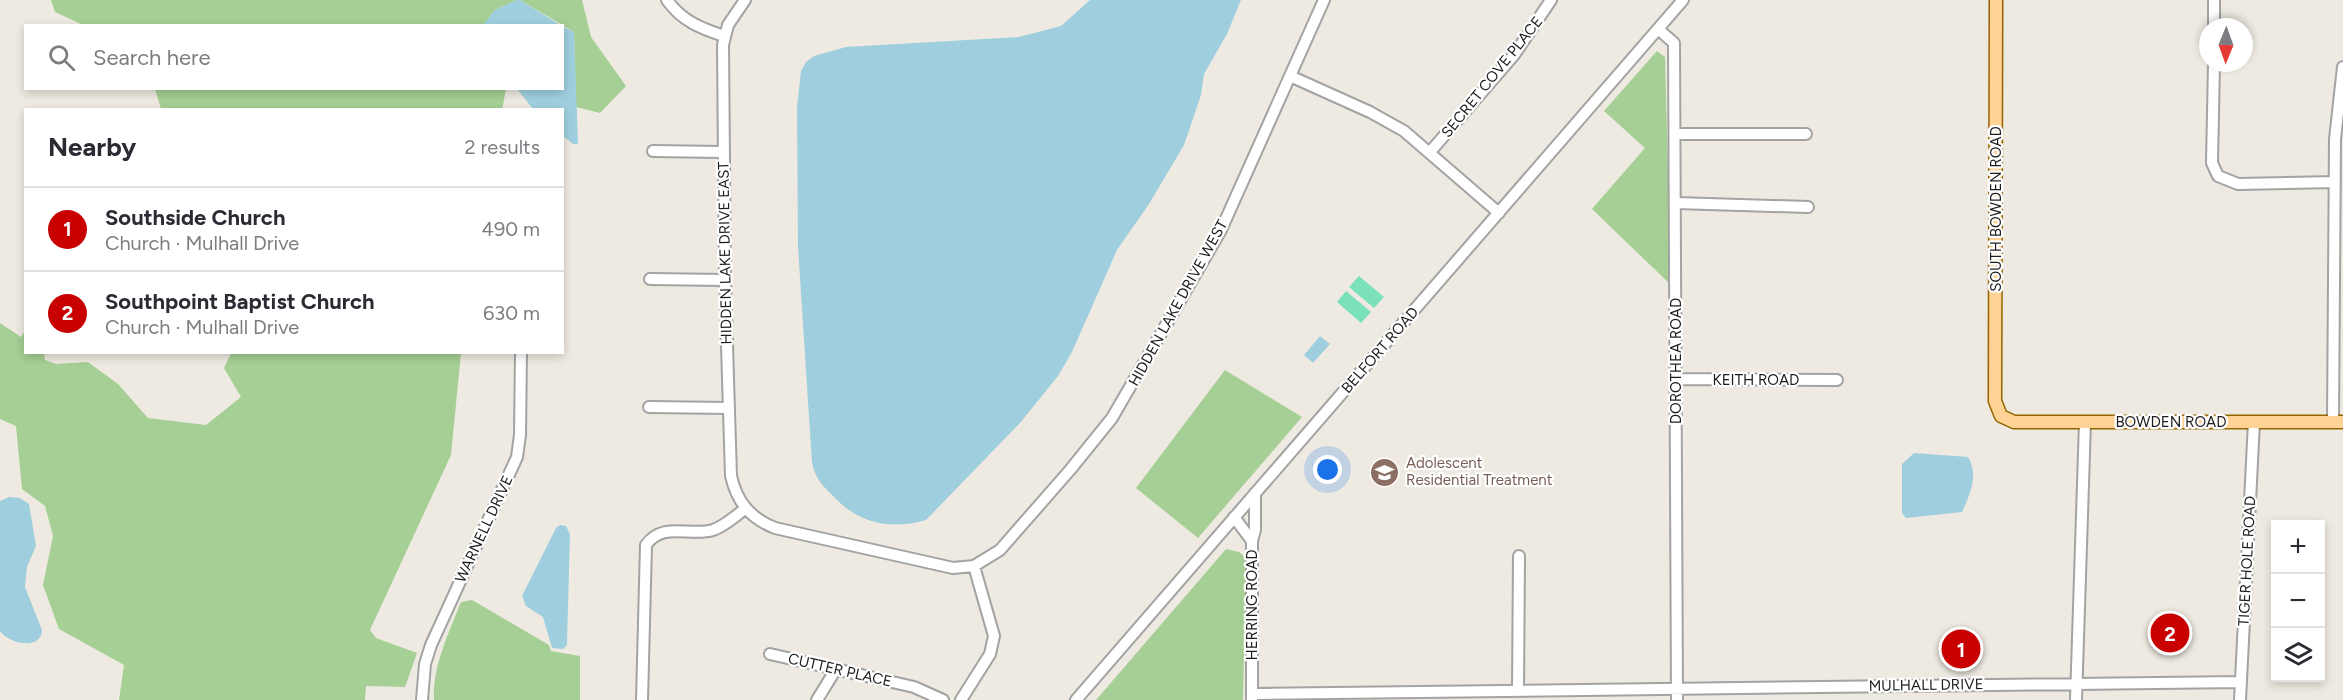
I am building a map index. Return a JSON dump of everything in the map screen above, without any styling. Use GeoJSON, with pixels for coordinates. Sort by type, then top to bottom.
{"type":"FeatureCollection","features":[{"type":"Feature","properties":{"kind":"main road","name":"SOUTH BOWDEN ROAD"},"geometry":{"type":"LineString","coordinates":[[1996,0],[1995,401],[2001,416]]}},
{"type":"Feature","properties":{"kind":"main road","name":"BOWDEN ROAD"},"geometry":{"type":"LineString","coordinates":[[2001,416],[2014,422],[2338,422]]}},
{"type":"Feature","properties":{"kind":"street"},"geometry":{"type":"LineString","coordinates":[[667,0],[676,11],[693,24],[724,36]]}},
{"type":"Feature","properties":{"kind":"street","name":"HIDDEN LAKE DRIVE EAST"},"geometry":{"type":"LineString","coordinates":[[745,0],[733,15],[724,36],[723,152],[724,280],[731,476],[734,489],[745,509]]}},
{"type":"Feature","properties":{"kind":"street","name":"HIDDEN LAKE DRIVE WEST"},"geometry":{"type":"LineString","coordinates":[[974,566],[1000,550],[1112,418],[1221,230],[1324,0]]}},
{"type":"Feature","properties":{"kind":"street","name":"SECRET COVE PLACE"},"geometry":{"type":"LineString","coordinates":[[1430,152],[1514,55],[1551,0]]}},
{"type":"Feature","properties":{"kind":"street","name":"BELFORT ROAD"},"geometry":{"type":"LineString","coordinates":[[1077,700],[1683,0]]}},
{"type":"Feature","properties":{"kind":"street"},"geometry":{"type":"LineString","coordinates":[[2214,0],[2214,18]]}},
{"type":"Feature","properties":{"kind":"street","name":"DOROTHEA ROAD"},"geometry":{"type":"LineString","coordinates":[[1658,29],[1674,43],[1677,700]]}},
{"type":"Feature","properties":{"kind":"street"},"geometry":{"type":"LineString","coordinates":[[2338,422],[2335,139],[2343,67]]}},
{"type":"Feature","properties":{"kind":"street"},"geometry":{"type":"LineString","coordinates":[[2214,72],[2212,163],[2218,176],[2238,184],[2335,182]]}},
{"type":"Feature","properties":{"kind":"street"},"geometry":{"type":"LineString","coordinates":[[1290,76],[1388,121],[1430,152],[1499,213]]}},
{"type":"Feature","properties":{"kind":"street"},"geometry":{"type":"LineString","coordinates":[[1675,134],[1806,134]]}},
{"type":"Feature","properties":{"kind":"street"},"geometry":{"type":"LineString","coordinates":[[653,151],[723,152]]}},
{"type":"Feature","properties":{"kind":"street"},"geometry":{"type":"LineString","coordinates":[[1676,203],[1808,207]]}},
{"type":"Feature","properties":{"kind":"street"},"geometry":{"type":"LineString","coordinates":[[650,279],[724,280]]}},
{"type":"Feature","properties":{"kind":"street","name":"WARNELL DRIVE"},"geometry":{"type":"LineString","coordinates":[[422,700],[425,664],[431,645],[517,457],[520,435],[521,354]]}},
{"type":"Feature","properties":{"kind":"street","name":"KEITH ROAD"},"geometry":{"type":"LineString","coordinates":[[1676,379],[1837,380]]}},
{"type":"Feature","properties":{"kind":"street"},"geometry":{"type":"LineString","coordinates":[[649,407],[729,408]]}},
{"type":"Feature","properties":{"kind":"street"},"geometry":{"type":"LineString","coordinates":[[2076,700],[2085,422]]}},
{"type":"Feature","properties":{"kind":"street","name":"TIGER HOLE ROAD"},"geometry":{"type":"LineString","coordinates":[[2240,700],[2254,422]]}},
{"type":"Feature","properties":{"kind":"street"},"geometry":{"type":"LineString","coordinates":[[1252,541],[1255,530],[1255,493]]}},
{"type":"Feature","properties":{"kind":"street"},"geometry":{"type":"LineString","coordinates":[[642,700],[646,545],[657,533],[665,531],[716,529],[745,509],[757,519],[776,528],[941,567],[974,566],[994,636],[990,654],[961,700]]}},
{"type":"Feature","properties":{"kind":"street","name":"HERRING ROAD"},"geometry":{"type":"LineString","coordinates":[[1234,517],[1252,541],[1252,697]]}},
{"type":"Feature","properties":{"kind":"street"},"geometry":{"type":"LineString","coordinates":[[1518,691],[1519,556]]}},
{"type":"Feature","properties":{"kind":"street","name":"CUTTER PLACE"},"geometry":{"type":"LineString","coordinates":[[770,654],[922,690],[943,700]]}},
{"type":"Feature","properties":{"kind":"street"},"geometry":{"type":"LineString","coordinates":[[817,700],[836,669]]}},
{"type":"Feature","properties":{"kind":"street","name":"MULHALL DRIVE"},"geometry":{"type":"LineString","coordinates":[[1252,697],[1677,688],[2241,682]]}},
{"type":"Feature","properties":{"kind":"green space"},"geometry":{"type":"Polygon","coordinates":[[[51,0],[517,0],[495,10],[484,24],[81,24],[55,12],[51,0]]]}},
{"type":"Feature","properties":{"kind":"green space"},"geometry":{"type":"Polygon","coordinates":[[[520,0],[582,0],[591,37],[626,86],[600,113],[576,107],[574,32],[520,0]]]}},
{"type":"Feature","properties":{"kind":"green space"},"geometry":{"type":"Polygon","coordinates":[[[1657,51],[1665,57],[1671,285],[1592,209],[1645,148],[1604,111],[1657,51]]]}},
{"type":"Feature","properties":{"kind":"green space"},"geometry":{"type":"Polygon","coordinates":[[[156,90],[506,90],[502,108],[161,108],[156,90]]]}},
{"type":"Feature","properties":{"kind":"green space"},"geometry":{"type":"Polygon","coordinates":[[[1359,276],[1384,297],[1374,308],[1349,287],[1359,276]]]}},
{"type":"Feature","properties":{"kind":"green space"},"geometry":{"type":"Polygon","coordinates":[[[1346,291],[1371,312],[1361,323],[1337,302],[1346,291]]]}},
{"type":"Feature","properties":{"kind":"green space"},"geometry":{"type":"Polygon","coordinates":[[[0,323],[21,337],[24,332],[24,354],[44,354],[45,360],[56,364],[88,362],[118,384],[148,418],[206,425],[241,397],[224,368],[231,354],[461,354],[451,455],[370,630],[376,638],[417,653],[405,687],[366,686],[365,700],[119,700],[124,665],[59,629],[43,585],[53,536],[45,506],[22,489],[16,426],[0,419],[0,323]]]}},
{"type":"Feature","properties":{"kind":"green space"},"geometry":{"type":"Polygon","coordinates":[[[1225,370],[1302,417],[1198,538],[1136,488],[1225,370]]]}},
{"type":"Feature","properties":{"kind":"green space"},"geometry":{"type":"Polygon","coordinates":[[[1226,549],[1239,552],[1246,558],[1243,700],[1096,700],[1226,549]]]}},
{"type":"Feature","properties":{"kind":"green space"},"geometry":{"type":"Polygon","coordinates":[[[472,600],[549,645],[551,651],[580,656],[580,700],[434,700],[438,663],[447,638],[461,602],[472,600]]]}},
{"type":"Feature","properties":{"kind":"water"},"geometry":{"type":"Polygon","coordinates":[[[520,0],[559,24],[484,24],[495,10],[520,0]]]}},
{"type":"Feature","properties":{"kind":"water"},"geometry":{"type":"Polygon","coordinates":[[[1090,0],[1241,0],[1227,34],[1204,74],[1201,95],[1184,145],[1149,204],[1117,250],[1072,352],[1058,376],[1020,423],[926,520],[888,524],[866,519],[845,507],[827,490],[818,478],[812,463],[798,247],[797,107],[801,71],[806,62],[814,56],[846,47],[1019,37],[1061,26],[1090,0]]]}},
{"type":"Feature","properties":{"kind":"water"},"geometry":{"type":"Polygon","coordinates":[[[564,27],[574,32],[578,144],[573,144],[564,137],[564,108],[532,108],[518,90],[564,90],[564,27]]]}},
{"type":"Feature","properties":{"kind":"water"},"geometry":{"type":"Polygon","coordinates":[[[1320,336],[1330,344],[1313,363],[1304,355],[1320,336]]]}},
{"type":"Feature","properties":{"kind":"water"},"geometry":{"type":"Polygon","coordinates":[[[1914,453],[1968,457],[1973,477],[1962,512],[1906,518],[1902,513],[1902,464],[1914,453]]]}},
{"type":"Feature","properties":{"kind":"water"},"geometry":{"type":"Polygon","coordinates":[[[9,497],[20,498],[29,504],[36,546],[27,567],[25,587],[42,630],[40,637],[31,643],[17,642],[4,636],[0,631],[0,501],[9,497]]]}},
{"type":"Feature","properties":{"kind":"water"},"geometry":{"type":"Polygon","coordinates":[[[560,525],[566,526],[570,534],[567,645],[563,649],[552,648],[543,617],[526,606],[522,596],[556,528],[560,525]]]}},
{"type":"Feature","properties":{"kind":"place","name":"Adolescent Residential Treatment"},"geometry":{"type":"Point","coordinates":[1385,472]}},
{"type":"Feature","properties":{"kind":"place","name":"Southpoint Baptist Church"},"geometry":{"type":"Point","coordinates":[2170,633]}},
{"type":"Feature","properties":{"kind":"place","name":"Southside Church"},"geometry":{"type":"Point","coordinates":[1961,649]}}]}
